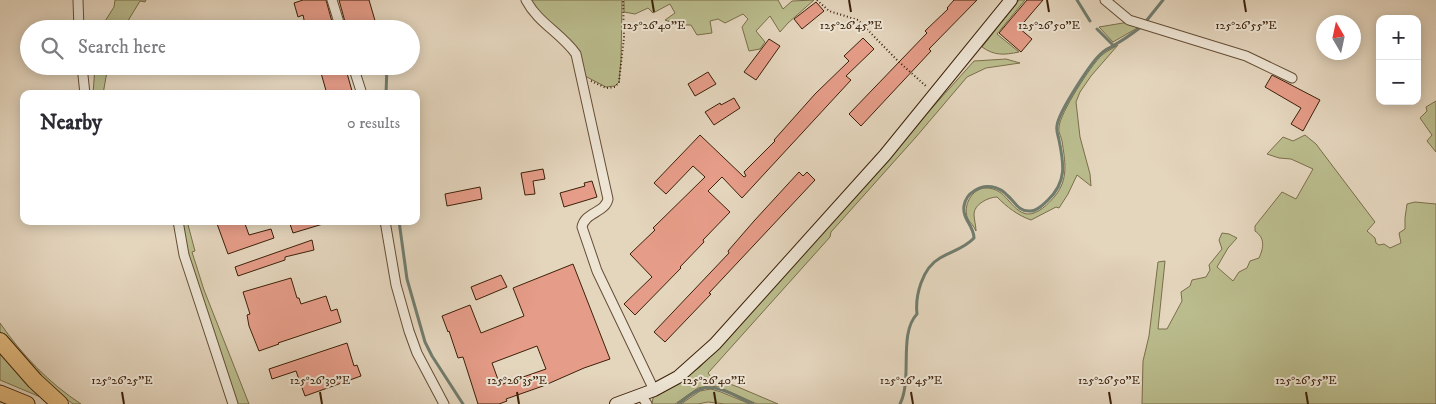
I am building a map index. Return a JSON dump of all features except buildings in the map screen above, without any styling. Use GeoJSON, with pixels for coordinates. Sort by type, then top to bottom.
{"type":"FeatureCollection","features":[{"type":"Feature","properties":{"kind":"highway"},"geometry":{"type":"LineString","coordinates":[[0,342],[36,382],[60,404]]}},
{"type":"Feature","properties":{"kind":"main road"},"geometry":{"type":"LineString","coordinates":[[616,404],[644,400],[654,390],[687,370],[715,344],[885,155],[1011,0]]}},
{"type":"Feature","properties":{"kind":"main road"},"geometry":{"type":"LineString","coordinates":[[0,393],[27,404]]}},
{"type":"Feature","properties":{"kind":"street"},"geometry":{"type":"LineString","coordinates":[[78,0],[79,20]]}},
{"type":"Feature","properties":{"kind":"street"},"geometry":{"type":"LineString","coordinates":[[332,0],[338,20]]}},
{"type":"Feature","properties":{"kind":"street"},"geometry":{"type":"LineString","coordinates":[[526,0],[536,16],[572,48],[576,54],[608,199],[608,203],[587,218],[582,226],[597,270],[654,390]]}},
{"type":"Feature","properties":{"kind":"street"},"geometry":{"type":"LineString","coordinates":[[1105,0],[1129,20],[1246,56],[1292,78]]}},
{"type":"Feature","properties":{"kind":"street"},"geometry":{"type":"LineString","coordinates":[[83,75],[85,90]]}},
{"type":"Feature","properties":{"kind":"street"},"geometry":{"type":"LineString","coordinates":[[356,75],[361,90]]}},
{"type":"Feature","properties":{"kind":"street"},"geometry":{"type":"LineString","coordinates":[[179,225],[184,255],[233,404]]}},
{"type":"Feature","properties":{"kind":"street"},"geometry":{"type":"LineString","coordinates":[[385,225],[396,285],[409,332],[417,353],[444,404]]}},
{"type":"Feature","properties":{"kind":"path"},"geometry":{"type":"LineString","coordinates":[[581,76],[606,88],[616,87],[619,82],[624,37],[623,0]]}},
{"type":"Feature","properties":{"kind":"path"},"geometry":{"type":"LineString","coordinates":[[817,0],[829,11],[858,20],[934,94]]}},
{"type":"Feature","properties":{"kind":"green space"},"geometry":{"type":"Polygon","coordinates":[[[115,0],[146,0],[145,2],[140,1],[128,20],[106,20],[114,7],[115,0]]]}},
{"type":"Feature","properties":{"kind":"green space"},"geometry":{"type":"Polygon","coordinates":[[[528,0],[622,0],[619,82],[615,86],[606,87],[583,75],[580,58],[545,22],[528,0]]]}},
{"type":"Feature","properties":{"kind":"green space"},"geometry":{"type":"Polygon","coordinates":[[[624,0],[778,0],[783,9],[792,1],[814,0],[780,32],[770,16],[756,31],[765,42],[760,49],[749,51],[742,27],[748,19],[743,14],[725,23],[718,19],[710,21],[712,33],[697,35],[691,25],[680,25],[665,20],[675,13],[670,4],[653,13],[648,8],[635,14],[624,12],[624,0]]]}},
{"type":"Feature","properties":{"kind":"green space"},"geometry":{"type":"Polygon","coordinates":[[[1019,0],[1025,0],[997,34],[1019,52],[1000,54],[982,47],[1019,0]]]}},
{"type":"Feature","properties":{"kind":"green space"},"geometry":{"type":"Polygon","coordinates":[[[1129,22],[1139,27],[1113,42],[1099,27],[1129,22]]]}},
{"type":"Feature","properties":{"kind":"green space"},"geometry":{"type":"Polygon","coordinates":[[[1118,45],[1091,76],[1080,92],[1076,102],[1080,137],[1090,174],[1091,186],[1077,175],[1059,208],[1056,207],[1031,220],[1021,216],[997,197],[990,198],[976,207],[974,216],[976,231],[968,219],[966,209],[967,203],[976,191],[986,188],[993,189],[1004,195],[1016,209],[1027,214],[1039,211],[1055,196],[1062,183],[1065,170],[1059,131],[1061,120],[1070,101],[1091,68],[1102,55],[1118,45]]]}},
{"type":"Feature","properties":{"kind":"green space"},"geometry":{"type":"Polygon","coordinates":[[[1006,59],[1020,63],[986,68],[967,77],[831,232],[830,237],[708,373],[711,377],[778,404],[757,404],[719,387],[709,386],[698,388],[675,404],[652,404],[653,398],[700,367],[974,61],[1006,59]]]}},
{"type":"Feature","properties":{"kind":"green space"},"geometry":{"type":"Polygon","coordinates":[[[94,75],[106,75],[104,90],[93,90],[94,75]]]}},
{"type":"Feature","properties":{"kind":"green space"},"geometry":{"type":"Polygon","coordinates":[[[1436,101],[1436,152],[1427,141],[1432,135],[1420,118],[1427,111],[1426,107],[1436,101]]]}},
{"type":"Feature","properties":{"kind":"green space"},"geometry":{"type":"Polygon","coordinates":[[[1305,135],[1316,144],[1375,222],[1367,231],[1375,238],[1376,243],[1379,245],[1384,244],[1390,248],[1401,243],[1399,233],[1405,229],[1407,204],[1415,202],[1436,204],[1436,404],[1142,404],[1143,361],[1149,336],[1158,262],[1165,261],[1158,329],[1167,329],[1182,301],[1181,292],[1190,286],[1192,280],[1206,277],[1210,270],[1209,265],[1222,249],[1219,240],[1222,233],[1237,238],[1228,248],[1217,267],[1233,281],[1239,272],[1247,268],[1250,261],[1259,258],[1263,243],[1261,237],[1255,231],[1255,226],[1282,192],[1296,199],[1313,169],[1291,159],[1267,154],[1283,137],[1293,141],[1305,135]]]}},
{"type":"Feature","properties":{"kind":"green space"},"geometry":{"type":"Polygon","coordinates":[[[182,225],[188,225],[195,251],[192,252],[204,290],[249,404],[236,404],[187,253],[182,225]]]}},
{"type":"Feature","properties":{"kind":"green space"},"geometry":{"type":"Polygon","coordinates":[[[0,323],[37,368],[81,404],[73,404],[44,382],[0,332],[0,323]]]}},
{"type":"Feature","properties":{"kind":"green space"},"geometry":{"type":"Polygon","coordinates":[[[0,351],[50,401],[0,380],[0,351]]]}},
{"type":"Feature","properties":{"kind":"green space"},"geometry":{"type":"Polygon","coordinates":[[[711,389],[750,404],[708,402],[681,404],[700,391],[711,389]]]}},
{"type":"Feature","properties":{"kind":"waterway"},"geometry":{"type":"LineString","coordinates":[[1077,0],[1090,21]]}},
{"type":"Feature","properties":{"kind":"waterway"},"geometry":{"type":"LineString","coordinates":[[1147,20],[1163,0]]}},
{"type":"Feature","properties":{"kind":"waterway"},"geometry":{"type":"LineString","coordinates":[[900,404],[904,393],[908,333],[911,323],[917,314],[917,299],[924,275],[940,258],[962,247],[974,238],[964,211],[968,197],[972,192],[987,186],[1000,190],[1019,208],[1025,211],[1032,211],[1046,202],[1058,186],[1063,172],[1057,131],[1063,110],[1076,87],[1098,57],[1141,27]]}},
{"type":"Feature","properties":{"kind":"waterway"},"geometry":{"type":"LineString","coordinates":[[1097,29],[1114,46]]}},
{"type":"Feature","properties":{"kind":"waterway"},"geometry":{"type":"LineString","coordinates":[[386,90],[387,75]]}},
{"type":"Feature","properties":{"kind":"waterway"},"geometry":{"type":"LineString","coordinates":[[400,225],[407,279],[425,342],[463,404]]}},
{"type":"Feature","properties":{"kind":"waterway"},"geometry":{"type":"LineString","coordinates":[[678,404],[695,392],[707,388],[728,392],[753,404]]}}]}
